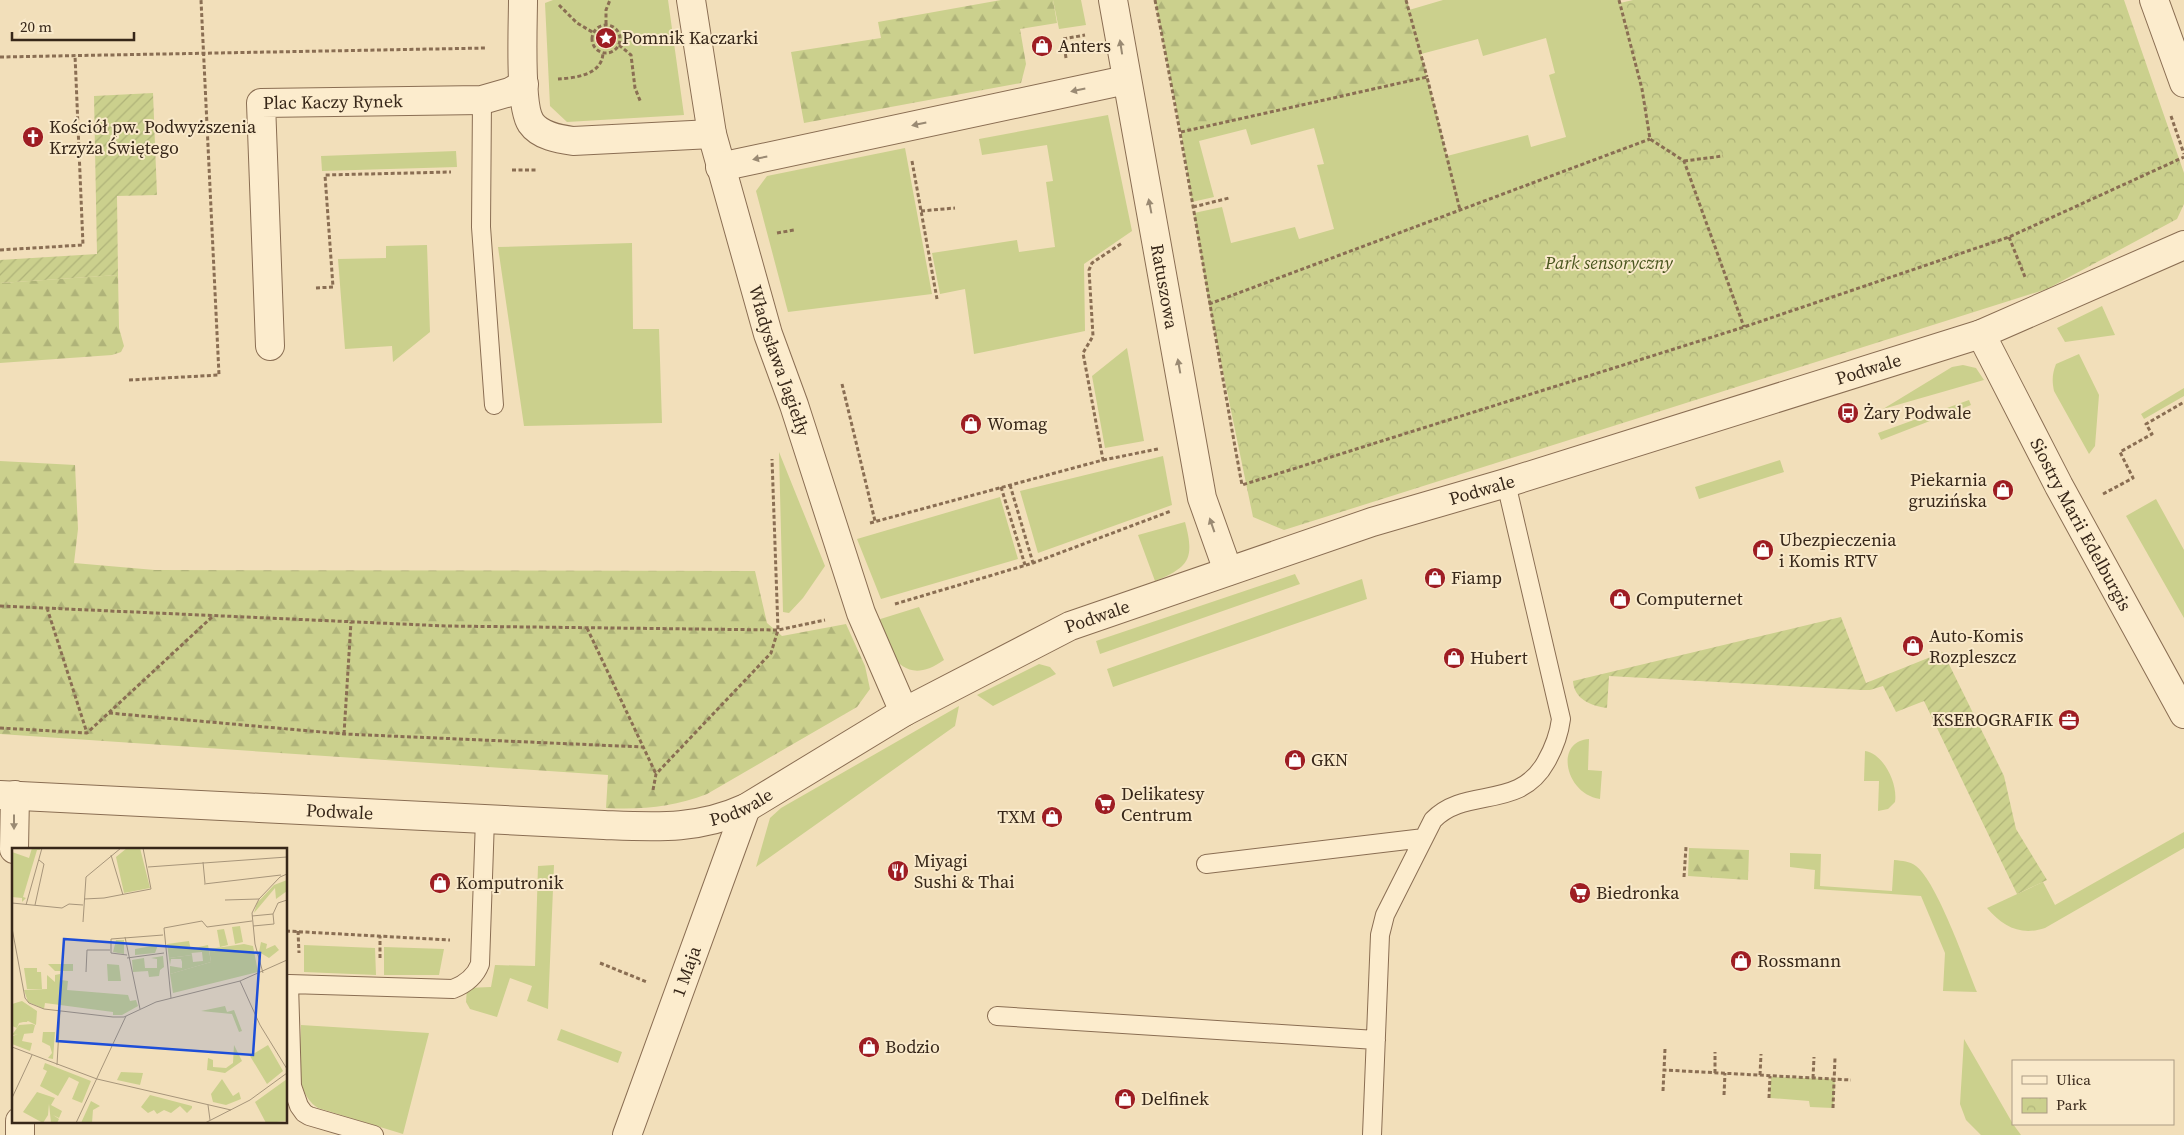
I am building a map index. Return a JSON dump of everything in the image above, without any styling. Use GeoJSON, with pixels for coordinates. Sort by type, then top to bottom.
{"type":"FeatureCollection","features":[{"type":"Feature","properties":{"kind":"street"},"geometry":{"type":"LineString","coordinates":[[523,0],[524,84],[527,114],[531,124],[546,134],[573,141],[712,134]]}},
{"type":"Feature","properties":{"kind":"street","name":"Władysława Jagiełły"},"geometry":{"type":"LineString","coordinates":[[691,0],[712,134],[768,334],[794,405],[861,613],[904,712]]}},
{"type":"Feature","properties":{"kind":"street","name":"Ratuszowa"},"geometry":{"type":"LineString","coordinates":[[1113,0],[1202,498],[1228,571]]}},
{"type":"Feature","properties":{"kind":"street"},"geometry":{"type":"LineString","coordinates":[[2154,0],[2184,83]]}},
{"type":"Feature","properties":{"kind":"street"},"geometry":{"type":"LineString","coordinates":[[720,167],[1126,80]]}},
{"type":"Feature","properties":{"kind":"street","name":"Plac Kaczy Rynek"},"geometry":{"type":"LineString","coordinates":[[270,346],[261,103],[482,100],[510,92],[524,84]]}},
{"type":"Feature","properties":{"kind":"street","name":"Podwale"},"geometry":{"type":"LineString","coordinates":[[7,795],[651,826],[701,824],[723,818],[746,808],[904,712],[1070,626],[1372,522],[1506,483],[1981,334],[2184,245]]}},
{"type":"Feature","properties":{"kind":"street","name":"Siostry Marii Edelburgis"},"geometry":{"type":"LineString","coordinates":[[1981,334],[2058,486],[2184,714]]}},
{"type":"Feature","properties":{"kind":"street"},"geometry":{"type":"LineString","coordinates":[[7,795],[14,848]]}},
{"type":"Feature","properties":{"kind":"street","name":"1 Maja"},"geometry":{"type":"LineString","coordinates":[[627,1135],[746,808]]}},
{"type":"Feature","properties":{"kind":"street"},"geometry":{"type":"LineString","coordinates":[[20,1122],[20,1135]]}},
{"type":"Feature","properties":{"kind":"lane"},"geometry":{"type":"LineString","coordinates":[[482,100],[481,227],[494,405]]}},
{"type":"Feature","properties":{"kind":"lane"},"geometry":{"type":"LineString","coordinates":[[1372,1135],[1380,935],[1385,915],[1433,820],[1448,808],[1514,792],[1532,781],[1550,754],[1560,730],[1562,719],[1506,483]]}},
{"type":"Feature","properties":{"kind":"lane"},"geometry":{"type":"LineString","coordinates":[[374,1135],[309,1116],[299,1106],[292,1086],[288,984],[453,989],[470,980],[480,964],[486,819]]}},
{"type":"Feature","properties":{"kind":"lane"},"geometry":{"type":"LineString","coordinates":[[1206,864],[1424,838]]}},
{"type":"Feature","properties":{"kind":"lane"},"geometry":{"type":"LineString","coordinates":[[997,1016],[1376,1040]]}},
{"type":"Feature","properties":{"kind":"path"},"geometry":{"type":"LineString","coordinates":[[130,380],[219,375],[202,53],[201,0]]}},
{"type":"Feature","properties":{"kind":"path"},"geometry":{"type":"LineString","coordinates":[[556,0],[577,23],[594,33]]}},
{"type":"Feature","properties":{"kind":"path"},"geometry":{"type":"LineString","coordinates":[[606,24],[610,0]]}},
{"type":"Feature","properties":{"kind":"path"},"geometry":{"type":"LineString","coordinates":[[1155,0],[1181,132],[1209,304],[1242,485],[1744,327],[2009,237],[2184,157]]}},
{"type":"Feature","properties":{"kind":"path"},"geometry":{"type":"LineString","coordinates":[[1406,0],[1460,210]]}},
{"type":"Feature","properties":{"kind":"path"},"geometry":{"type":"LineString","coordinates":[[1619,0],[1642,89],[1650,139],[1684,161],[1744,327]]}},
{"type":"Feature","properties":{"kind":"path"},"geometry":{"type":"LineString","coordinates":[[606,24],[615,27],[621,40],[613,51],[603,52],[594,44],[594,33],[601,25],[606,24]]}},
{"type":"Feature","properties":{"kind":"path"},"geometry":{"type":"LineString","coordinates":[[1067,63],[1063,39],[1087,34]]}},
{"type":"Feature","properties":{"kind":"path"},"geometry":{"type":"LineString","coordinates":[[619,44],[631,55],[635,88],[642,106]]}},
{"type":"Feature","properties":{"kind":"path"},"geometry":{"type":"LineString","coordinates":[[0,57],[488,48],[492,45]]}},
{"type":"Feature","properties":{"kind":"path"},"geometry":{"type":"LineString","coordinates":[[550,79],[584,76],[591,72],[603,58],[603,52]]}},
{"type":"Feature","properties":{"kind":"path"},"geometry":{"type":"LineString","coordinates":[[0,250],[83,245],[75,55]]}},
{"type":"Feature","properties":{"kind":"path"},"geometry":{"type":"LineString","coordinates":[[1181,132],[1427,76]]}},
{"type":"Feature","properties":{"kind":"path"},"geometry":{"type":"LineString","coordinates":[[1209,304],[1650,139]]}},
{"type":"Feature","properties":{"kind":"path"},"geometry":{"type":"LineString","coordinates":[[910,153],[937,299]]}},
{"type":"Feature","properties":{"kind":"path"},"geometry":{"type":"LineString","coordinates":[[1684,161],[1723,156]]}},
{"type":"Feature","properties":{"kind":"path"},"geometry":{"type":"LineString","coordinates":[[316,288],[333,287],[325,175],[540,170]]}},
{"type":"Feature","properties":{"kind":"path"},"geometry":{"type":"LineString","coordinates":[[1193,206],[1228,198]]}},
{"type":"Feature","properties":{"kind":"path"},"geometry":{"type":"LineString","coordinates":[[921,211],[955,208]]}},
{"type":"Feature","properties":{"kind":"path"},"geometry":{"type":"LineString","coordinates":[[2009,237],[2029,286]]}},
{"type":"Feature","properties":{"kind":"path"},"geometry":{"type":"LineString","coordinates":[[1103,460],[1083,353],[1092,336],[1089,270],[1092,263],[1129,238]]}},
{"type":"Feature","properties":{"kind":"path"},"geometry":{"type":"LineString","coordinates":[[842,384],[875,522],[1103,460],[1145,451]]}},
{"type":"Feature","properties":{"kind":"path"},"geometry":{"type":"LineString","coordinates":[[2098,496],[2133,478],[2120,452],[2152,434],[2146,424],[2184,402]]}},
{"type":"Feature","properties":{"kind":"path"},"geometry":{"type":"LineString","coordinates":[[656,774],[771,653],[778,630],[772,456]]}},
{"type":"Feature","properties":{"kind":"path"},"geometry":{"type":"LineString","coordinates":[[1010,486],[1033,563]]}},
{"type":"Feature","properties":{"kind":"path"},"geometry":{"type":"LineString","coordinates":[[1001,488],[1025,566]]}},
{"type":"Feature","properties":{"kind":"path"},"geometry":{"type":"LineString","coordinates":[[0,606],[446,626],[778,630],[861,613],[1025,566],[1179,508]]}},
{"type":"Feature","properties":{"kind":"path"},"geometry":{"type":"LineString","coordinates":[[47,608],[87,733]]}},
{"type":"Feature","properties":{"kind":"path"},"geometry":{"type":"LineString","coordinates":[[0,728],[87,733],[213,616]]}},
{"type":"Feature","properties":{"kind":"path"},"geometry":{"type":"LineString","coordinates":[[344,734],[350,622]]}},
{"type":"Feature","properties":{"kind":"path"},"geometry":{"type":"LineString","coordinates":[[587,628],[656,774],[653,794]]}},
{"type":"Feature","properties":{"kind":"path"},"geometry":{"type":"LineString","coordinates":[[109,713],[344,734],[643,747]]}},
{"type":"Feature","properties":{"kind":"path"},"geometry":{"type":"LineString","coordinates":[[1684,877],[1686,847]]}},
{"type":"Feature","properties":{"kind":"path"},"geometry":{"type":"LineString","coordinates":[[288,931],[458,940]]}},
{"type":"Feature","properties":{"kind":"path"},"geometry":{"type":"LineString","coordinates":[[600,963],[652,984]]}},
{"type":"Feature","properties":{"kind":"path"},"geometry":{"type":"LineString","coordinates":[[1663,1091],[1665,1049]]}},
{"type":"Feature","properties":{"kind":"path"},"geometry":{"type":"LineString","coordinates":[[1714,1073],[1715,1052]]}},
{"type":"Feature","properties":{"kind":"path"},"geometry":{"type":"LineString","coordinates":[[1760,1075],[1761,1054]]}},
{"type":"Feature","properties":{"kind":"path"},"geometry":{"type":"LineString","coordinates":[[1813,1078],[1814,1057]]}},
{"type":"Feature","properties":{"kind":"path"},"geometry":{"type":"LineString","coordinates":[[1834,1108],[1836,1058]]}},
{"type":"Feature","properties":{"kind":"path"},"geometry":{"type":"LineString","coordinates":[[1664,1070],[1851,1080]]}},
{"type":"Feature","properties":{"kind":"path"},"geometry":{"type":"LineString","coordinates":[[1724,1095],[1725,1073]]}},
{"type":"Feature","properties":{"kind":"path"},"geometry":{"type":"LineString","coordinates":[[1769,1098],[1770,1076]]}},
{"type":"Feature","properties":{"kind":"green space"},"geometry":{"type":"Polygon","coordinates":[[[553,0],[668,0],[684,115],[567,122],[550,106],[545,3],[553,0]]]}},
{"type":"Feature","properties":{"kind":"green space"},"geometry":{"type":"Polygon","coordinates":[[[1001,0],[1053,0],[1057,23],[1020,29],[1026,64],[1021,83],[804,123],[791,52],[881,38],[878,22],[1001,0]]]}},
{"type":"Feature","properties":{"kind":"green space"},"geometry":{"type":"Polygon","coordinates":[[[1053,0],[1081,0],[1086,25],[1059,29],[1053,0]]]}},
{"type":"Feature","properties":{"kind":"green space"},"geometry":{"type":"Polygon","coordinates":[[[1155,0],[1407,0],[1427,77],[1181,132],[1155,0]]]}},
{"type":"Feature","properties":{"kind":"green space"},"geometry":{"type":"Polygon","coordinates":[[[1443,0],[1619,0],[1642,89],[1650,139],[1209,304],[1194,213],[1222,207],[1231,243],[1295,227],[1299,239],[1334,229],[1317,165],[1324,164],[1314,128],[1251,145],[1246,129],[1199,141],[1214,197],[1192,202],[1181,132],[1427,77],[1447,156],[1528,135],[1531,147],[1566,137],[1549,75],[1555,73],[1546,38],[1483,56],[1478,39],[1421,54],[1409,10],[1443,0]]]}},
{"type":"Feature","properties":{"kind":"green space","name":"Park sensoryczny"},"geometry":{"type":"Polygon","coordinates":[[[1633,0],[2124,0],[2184,173],[2184,204],[2177,219],[2047,289],[1284,530],[1253,517],[1209,304],[1649,139],[1642,89],[1620,3],[1633,0]]]}},
{"type":"Feature","properties":{"kind":"green space"},"geometry":{"type":"Polygon","coordinates":[[[153,93],[157,195],[117,196],[118,275],[0,283],[0,260],[97,254],[94,96],[153,93]]]}},
{"type":"Feature","properties":{"kind":"green space"},"geometry":{"type":"Polygon","coordinates":[[[1108,115],[1132,231],[1084,264],[1085,331],[974,354],[965,289],[940,294],[932,253],[1017,240],[1019,252],[1055,247],[1046,182],[1053,181],[1047,145],[982,155],[979,139],[1108,115]]]}},
{"type":"Feature","properties":{"kind":"green space"},"geometry":{"type":"Polygon","coordinates":[[[905,148],[932,294],[788,312],[756,191],[767,176],[905,148]]]}},
{"type":"Feature","properties":{"kind":"green space"},"geometry":{"type":"Polygon","coordinates":[[[456,151],[457,167],[322,171],[321,156],[456,151]]]}},
{"type":"Feature","properties":{"kind":"green space"},"geometry":{"type":"Polygon","coordinates":[[[632,243],[633,329],[659,329],[662,423],[524,426],[498,247],[632,243]]]}},
{"type":"Feature","properties":{"kind":"green space"},"geometry":{"type":"Polygon","coordinates":[[[427,245],[430,332],[393,362],[392,346],[345,349],[338,259],[386,258],[386,246],[427,245]]]}},
{"type":"Feature","properties":{"kind":"green space"},"geometry":{"type":"Polygon","coordinates":[[[118,275],[119,328],[124,346],[121,352],[112,355],[0,363],[0,283],[118,275]]]}},
{"type":"Feature","properties":{"kind":"green space"},"geometry":{"type":"Polygon","coordinates":[[[2102,306],[2115,335],[2065,342],[2057,328],[2102,306]]]}},
{"type":"Feature","properties":{"kind":"green space"},"geometry":{"type":"Polygon","coordinates":[[[1127,348],[1144,441],[1105,448],[1092,376],[1127,348]]]}},
{"type":"Feature","properties":{"kind":"green space"},"geometry":{"type":"Polygon","coordinates":[[[2079,354],[2099,395],[2095,446],[2089,454],[2054,391],[2053,384],[2056,364],[2079,354]]]}},
{"type":"Feature","properties":{"kind":"green space"},"geometry":{"type":"Polygon","coordinates":[[[1963,365],[1976,368],[1984,380],[1883,409],[1952,367],[1963,365]]]}},
{"type":"Feature","properties":{"kind":"green space"},"geometry":{"type":"Polygon","coordinates":[[[2184,388],[2184,396],[2144,419],[2141,414],[2184,388]]]}},
{"type":"Feature","properties":{"kind":"green space"},"geometry":{"type":"Polygon","coordinates":[[[1969,400],[1971,405],[1881,440],[1878,433],[1969,400]]]}},
{"type":"Feature","properties":{"kind":"green space"},"geometry":{"type":"Polygon","coordinates":[[[779,452],[825,566],[803,598],[789,613],[783,612],[779,452]]]}},
{"type":"Feature","properties":{"kind":"green space"},"geometry":{"type":"Polygon","coordinates":[[[1163,456],[1172,505],[1038,553],[1020,491],[1163,456]]]}},
{"type":"Feature","properties":{"kind":"green space"},"geometry":{"type":"Polygon","coordinates":[[[1780,460],[1784,472],[1699,499],[1695,487],[1780,460]]]}},
{"type":"Feature","properties":{"kind":"green space"},"geometry":{"type":"Polygon","coordinates":[[[0,461],[75,465],[78,529],[74,563],[155,570],[755,571],[767,623],[782,636],[846,624],[865,666],[870,689],[857,707],[707,794],[670,805],[645,808],[606,808],[608,775],[0,734],[0,461]]]}},
{"type":"Feature","properties":{"kind":"green space"},"geometry":{"type":"Polygon","coordinates":[[[1000,497],[1018,559],[881,599],[857,539],[1000,497]]]}},
{"type":"Feature","properties":{"kind":"green space"},"geometry":{"type":"Polygon","coordinates":[[[2156,499],[2184,550],[2184,618],[2126,516],[2156,499]]]}},
{"type":"Feature","properties":{"kind":"green space"},"geometry":{"type":"Polygon","coordinates":[[[1185,522],[1189,545],[1189,553],[1186,560],[1175,571],[1155,581],[1138,535],[1185,522]]]}},
{"type":"Feature","properties":{"kind":"green space"},"geometry":{"type":"Polygon","coordinates":[[[1295,574],[1300,584],[1100,654],[1096,641],[1295,574]]]}},
{"type":"Feature","properties":{"kind":"green space"},"geometry":{"type":"Polygon","coordinates":[[[1362,579],[1367,599],[1113,687],[1107,669],[1362,579]]]}},
{"type":"Feature","properties":{"kind":"green space"},"geometry":{"type":"Polygon","coordinates":[[[919,607],[944,660],[930,668],[918,671],[908,669],[899,663],[886,645],[874,621],[919,607]]]}},
{"type":"Feature","properties":{"kind":"green space"},"geometry":{"type":"Polygon","coordinates":[[[1841,617],[1866,683],[1943,652],[2004,776],[2016,829],[2047,880],[2017,894],[1924,701],[1896,712],[1883,686],[1870,690],[1861,690],[1609,676],[1607,708],[1584,700],[1576,693],[1574,687],[1573,681],[1841,617]]]}},
{"type":"Feature","properties":{"kind":"green space"},"geometry":{"type":"Polygon","coordinates":[[[1039,664],[1050,667],[1056,674],[993,706],[977,695],[1039,664]]]}},
{"type":"Feature","properties":{"kind":"green space"},"geometry":{"type":"Polygon","coordinates":[[[959,706],[955,726],[756,867],[770,818],[781,808],[959,706]]]}},
{"type":"Feature","properties":{"kind":"green space"},"geometry":{"type":"Polygon","coordinates":[[[1589,739],[1588,770],[1602,771],[1600,799],[1588,795],[1579,788],[1568,768],[1568,758],[1571,749],[1578,742],[1589,739]]]}},
{"type":"Feature","properties":{"kind":"green space"},"geometry":{"type":"Polygon","coordinates":[[[1865,751],[1872,753],[1884,764],[1892,779],[1895,802],[1888,809],[1878,811],[1879,781],[1864,781],[1865,751]]]}},
{"type":"Feature","properties":{"kind":"green space"},"geometry":{"type":"Polygon","coordinates":[[[2184,832],[2184,848],[2045,928],[2028,931],[2013,928],[1999,920],[1987,908],[2043,882],[2055,905],[2184,832]]]}},
{"type":"Feature","properties":{"kind":"green space"},"geometry":{"type":"Polygon","coordinates":[[[1689,848],[1749,850],[1748,880],[1688,876],[1689,848]]]}},
{"type":"Feature","properties":{"kind":"green space"},"geometry":{"type":"Polygon","coordinates":[[[1790,853],[1821,854],[1820,886],[1892,891],[1894,860],[1908,862],[1916,866],[1924,875],[1942,906],[1977,992],[1943,991],[1945,953],[1921,896],[1814,889],[1815,870],[1790,867],[1790,853]]]}},
{"type":"Feature","properties":{"kind":"green space"},"geometry":{"type":"Polygon","coordinates":[[[554,865],[548,1009],[527,1001],[532,986],[510,978],[497,1017],[470,1009],[466,1002],[467,988],[491,987],[495,965],[535,966],[538,866],[554,865]]]}},
{"type":"Feature","properties":{"kind":"green space"},"geometry":{"type":"Polygon","coordinates":[[[304,945],[375,948],[376,975],[304,972],[304,945]]]}},
{"type":"Feature","properties":{"kind":"green space"},"geometry":{"type":"Polygon","coordinates":[[[384,947],[444,949],[439,975],[384,975],[384,947]]]}},
{"type":"Feature","properties":{"kind":"green space"},"geometry":{"type":"Polygon","coordinates":[[[301,1025],[429,1033],[403,1134],[318,1108],[310,1101],[304,1092],[301,1082],[301,1025]]]}},
{"type":"Feature","properties":{"kind":"green space"},"geometry":{"type":"Polygon","coordinates":[[[561,1029],[622,1052],[618,1063],[557,1040],[561,1029]]]}},
{"type":"Feature","properties":{"kind":"green space"},"geometry":{"type":"Polygon","coordinates":[[[1964,1039],[2012,1125],[2021,1135],[1981,1135],[1966,1120],[1960,1104],[1964,1039]]]}},
{"type":"Feature","properties":{"kind":"green space"},"geometry":{"type":"Polygon","coordinates":[[[1771,1077],[1835,1079],[1833,1108],[1810,1107],[1809,1101],[1770,1098],[1771,1077]]]}},
{"type":"Feature","properties":{"kind":"place","name":"Pomnik Kaczarki"},"geometry":{"type":"Point","coordinates":[606,38]}},
{"type":"Feature","properties":{"kind":"place","name":"Anters"},"geometry":{"type":"Point","coordinates":[1042,46]}},
{"type":"Feature","properties":{"kind":"place","name":"Kościół pw. Podwyższenia Krzyża Świętego"},"geometry":{"type":"Point","coordinates":[33,137]}},
{"type":"Feature","properties":{"kind":"place","name":"Żary Podwale"},"geometry":{"type":"Point","coordinates":[1848,413]}},
{"type":"Feature","properties":{"kind":"place","name":"Womag"},"geometry":{"type":"Point","coordinates":[971,424]}},
{"type":"Feature","properties":{"kind":"place","name":"Piekarnia gruzińska"},"geometry":{"type":"Point","coordinates":[2003,490]}},
{"type":"Feature","properties":{"kind":"place","name":"Ubezpieczenia i Komis RTV"},"geometry":{"type":"Point","coordinates":[1763,550]}},
{"type":"Feature","properties":{"kind":"place","name":"Fiamp"},"geometry":{"type":"Point","coordinates":[1435,578]}},
{"type":"Feature","properties":{"kind":"place","name":"Computernet"},"geometry":{"type":"Point","coordinates":[1620,599]}},
{"type":"Feature","properties":{"kind":"place","name":"Auto-Komis Rozpleszcz"},"geometry":{"type":"Point","coordinates":[1913,646]}},
{"type":"Feature","properties":{"kind":"place","name":"Hubert"},"geometry":{"type":"Point","coordinates":[1454,658]}},
{"type":"Feature","properties":{"kind":"place","name":"KSEROGRAFIK"},"geometry":{"type":"Point","coordinates":[2069,720]}},
{"type":"Feature","properties":{"kind":"place","name":"GKN"},"geometry":{"type":"Point","coordinates":[1295,760]}},
{"type":"Feature","properties":{"kind":"place","name":"Delikatesy Centrum"},"geometry":{"type":"Point","coordinates":[1105,804]}},
{"type":"Feature","properties":{"kind":"place","name":"TXM"},"geometry":{"type":"Point","coordinates":[1052,817]}},
{"type":"Feature","properties":{"kind":"place","name":"Miyagi Sushi & Thai"},"geometry":{"type":"Point","coordinates":[898,871]}},
{"type":"Feature","properties":{"kind":"place","name":"Komputronik"},"geometry":{"type":"Point","coordinates":[440,883]}},
{"type":"Feature","properties":{"kind":"place","name":"Biedronka"},"geometry":{"type":"Point","coordinates":[1580,893]}},
{"type":"Feature","properties":{"kind":"place","name":"Rossmann"},"geometry":{"type":"Point","coordinates":[1741,961]}},
{"type":"Feature","properties":{"kind":"place","name":"Bodzio"},"geometry":{"type":"Point","coordinates":[869,1047]}},
{"type":"Feature","properties":{"kind":"place","name":"Delfinek"},"geometry":{"type":"Point","coordinates":[1125,1099]}}]}
